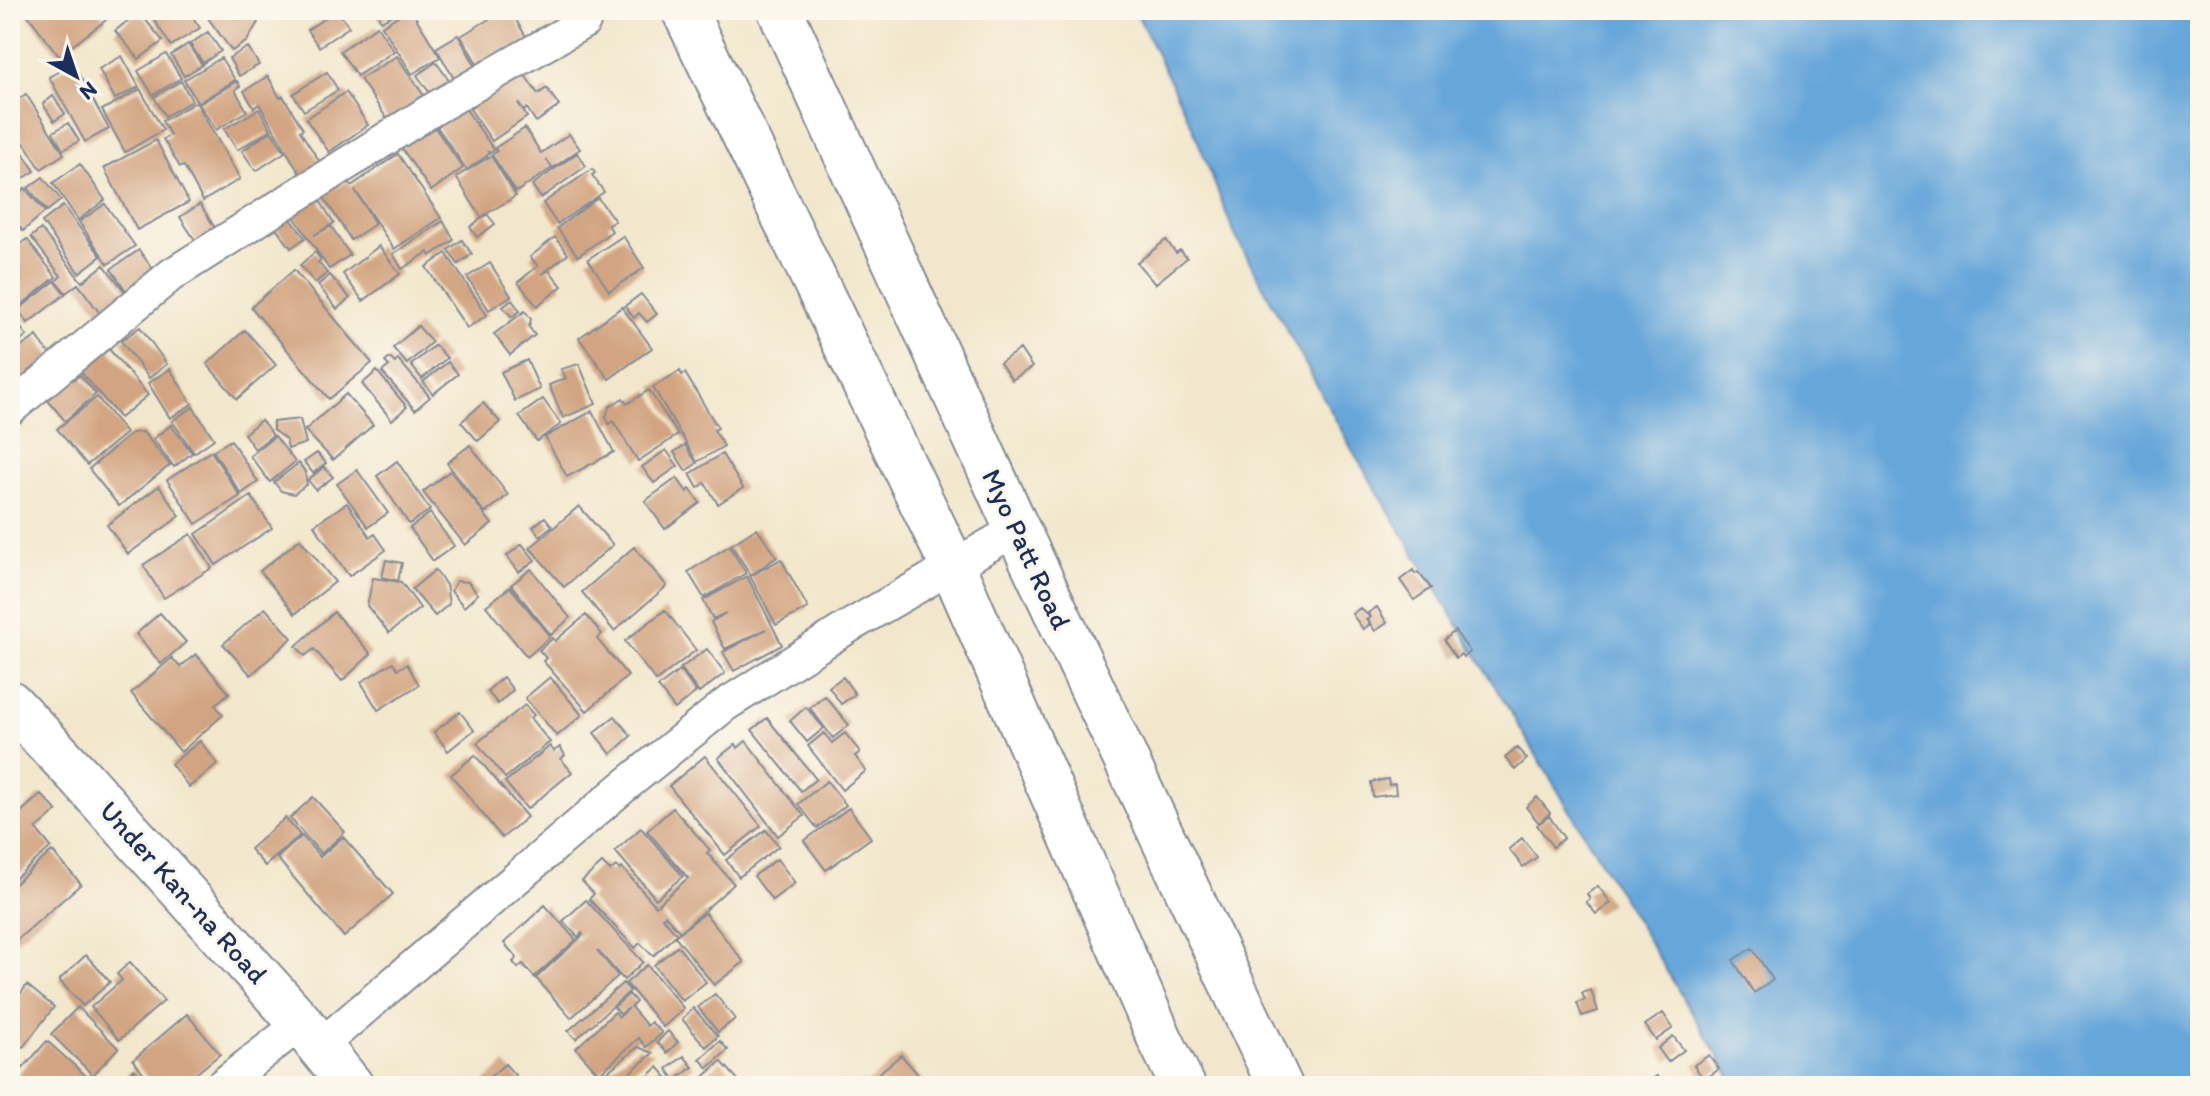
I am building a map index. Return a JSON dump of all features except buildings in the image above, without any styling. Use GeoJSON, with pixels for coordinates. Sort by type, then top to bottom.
{"type":"FeatureCollection","features":[{"type":"Feature","properties":{"kind":"main road"},"geometry":{"type":"LineString","coordinates":[[684,10],[952,565],[1183,1086]]}},
{"type":"Feature","properties":{"kind":"main road","name":"Myo Patt Road"},"geometry":{"type":"LineString","coordinates":[[780,10],[1017,529],[1280,1086]]}},
{"type":"Feature","properties":{"kind":"main road","name":"Under Kan-na Road"},"geometry":{"type":"LineString","coordinates":[[10,703],[311,1034],[351,1086]]}},
{"type":"Feature","properties":{"kind":"street"},"geometry":{"type":"LineString","coordinates":[[10,409],[171,275],[430,111],[584,22]]}},
{"type":"Feature","properties":{"kind":"street"},"geometry":{"type":"LineString","coordinates":[[221,1086],[311,1034],[725,705],[848,627],[1017,529]]}},
{"type":"Feature","properties":{"kind":"water"},"geometry":{"type":"Polygon","coordinates":[[[1135,10],[2200,10],[2200,1086],[1736,1086],[1351,448],[1234,233],[1192,126],[1135,10]]]}}]}
